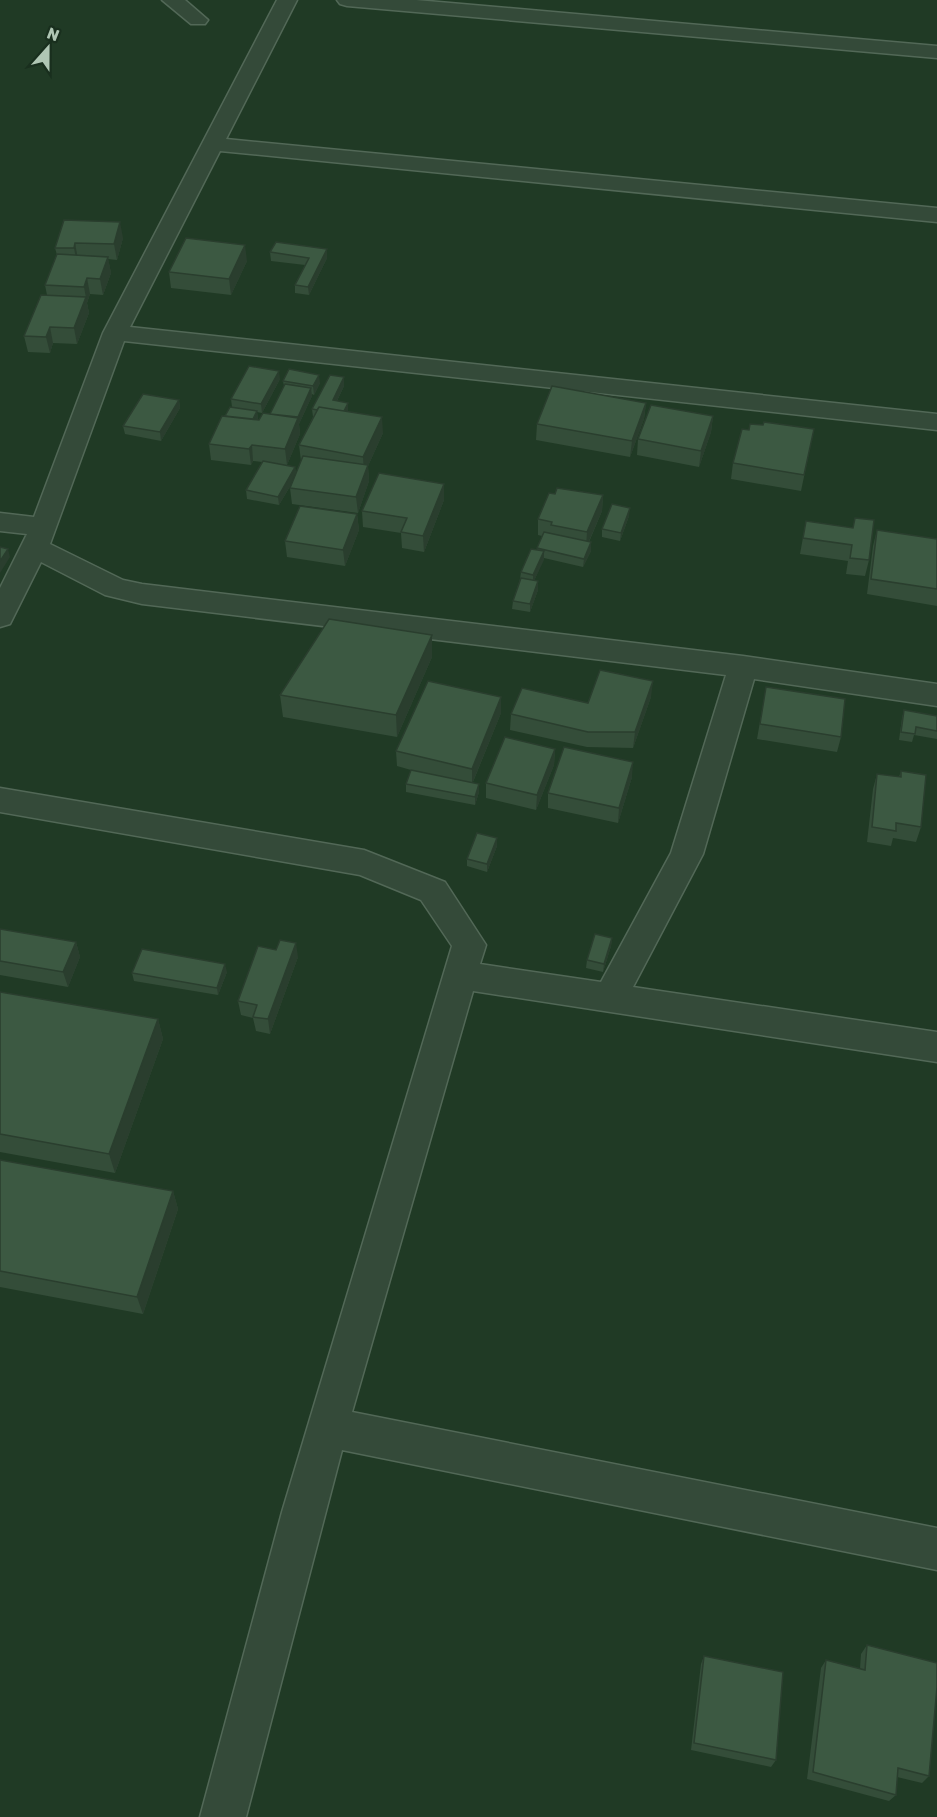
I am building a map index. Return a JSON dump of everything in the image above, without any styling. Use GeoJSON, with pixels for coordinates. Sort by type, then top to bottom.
{"type":"FeatureCollection","features":[{"type":"Feature","properties":{"kind":"street"},"geometry":{"type":"LineString","coordinates":[[172,0],[198,20]]}},
{"type":"Feature","properties":{"kind":"street"},"geometry":{"type":"LineString","coordinates":[[0,617],[39,538],[115,333],[287,0]]}},
{"type":"Feature","properties":{"kind":"street"},"geometry":{"type":"LineString","coordinates":[[347,0],[937,52]]}},
{"type":"Feature","properties":{"kind":"street"},"geometry":{"type":"LineString","coordinates":[[213,144],[937,215]]}},
{"type":"Feature","properties":{"kind":"street"},"geometry":{"type":"LineString","coordinates":[[115,333],[937,422]]}},
{"type":"Feature","properties":{"kind":"street"},"geometry":{"type":"LineString","coordinates":[[0,522],[39,538],[115,588],[142,594],[743,667],[937,694]]}},
{"type":"Feature","properties":{"kind":"street"},"geometry":{"type":"LineString","coordinates":[[611,996],[687,854],[743,667]]}},
{"type":"Feature","properties":{"kind":"street"},"geometry":{"type":"LineString","coordinates":[[0,800],[364,863],[433,891],[469,945],[303,1512],[223,1817]]}},
{"type":"Feature","properties":{"kind":"street"},"geometry":{"type":"LineString","coordinates":[[460,975],[937,1047]]}},
{"type":"Feature","properties":{"kind":"street"},"geometry":{"type":"LineString","coordinates":[[328,1427],[937,1549]]}},
{"type":"Feature","properties":{"kind":"building"},"geometry":{"type":"Polygon","coordinates":[[[64,220],[120,222],[114,244],[75,243],[74,248],[55,248],[64,220]]]}},
{"type":"Feature","properties":{"kind":"building"},"geometry":{"type":"Polygon","coordinates":[[[186,238],[245,245],[229,279],[169,272],[186,238]]]}},
{"type":"Feature","properties":{"kind":"building"},"geometry":{"type":"Polygon","coordinates":[[[276,242],[327,249],[308,287],[295,285],[309,258],[270,252],[276,242]]]}},
{"type":"Feature","properties":{"kind":"building"},"geometry":{"type":"Polygon","coordinates":[[[57,254],[108,257],[100,279],[87,278],[84,287],[45,285],[57,254]]]}},
{"type":"Feature","properties":{"kind":"building"},"geometry":{"type":"Polygon","coordinates":[[[41,295],[86,297],[74,328],[50,327],[46,337],[24,336],[41,295]]]}},
{"type":"Feature","properties":{"kind":"building"},"geometry":{"type":"Polygon","coordinates":[[[249,366],[279,371],[261,404],[231,399],[249,366]]]}},
{"type":"Feature","properties":{"kind":"building"},"geometry":{"type":"Polygon","coordinates":[[[289,369],[319,375],[313,386],[283,381],[289,369]]]}},
{"type":"Feature","properties":{"kind":"building"},"geometry":{"type":"Polygon","coordinates":[[[330,375],[344,377],[333,400],[348,403],[344,411],[319,407],[317,410],[312,409],[330,375]]]}},
{"type":"Feature","properties":{"kind":"building"},"geometry":{"type":"Polygon","coordinates":[[[285,384],[311,388],[298,417],[270,414],[285,384]]]}},
{"type":"Feature","properties":{"kind":"building"},"geometry":{"type":"Polygon","coordinates":[[[552,386],[646,403],[632,441],[537,424],[552,386]]]}},
{"type":"Feature","properties":{"kind":"building"},"geometry":{"type":"Polygon","coordinates":[[[143,394],[179,400],[160,432],[123,426],[143,394]]]}},
{"type":"Feature","properties":{"kind":"building"},"geometry":{"type":"Polygon","coordinates":[[[651,405],[713,416],[701,451],[638,439],[651,405]]]}},
{"type":"Feature","properties":{"kind":"building"},"geometry":{"type":"Polygon","coordinates":[[[230,407],[257,411],[253,419],[225,416],[230,407]]]}},
{"type":"Feature","properties":{"kind":"building"},"geometry":{"type":"Polygon","coordinates":[[[319,407],[382,417],[363,457],[299,445],[319,407]]]}},
{"type":"Feature","properties":{"kind":"building"},"geometry":{"type":"Polygon","coordinates":[[[263,413],[298,418],[285,449],[252,445],[249,449],[209,444],[222,416],[259,420],[263,413]]]}},
{"type":"Feature","properties":{"kind":"building"},"geometry":{"type":"Polygon","coordinates":[[[764,422],[814,429],[804,475],[733,463],[742,429],[749,430],[750,424],[763,425],[764,422]]]}},
{"type":"Feature","properties":{"kind":"building"},"geometry":{"type":"Polygon","coordinates":[[[303,456],[368,465],[356,497],[290,488],[303,456]]]}},
{"type":"Feature","properties":{"kind":"building"},"geometry":{"type":"Polygon","coordinates":[[[263,461],[295,467],[278,497],[246,490],[263,461]]]}},
{"type":"Feature","properties":{"kind":"building"},"geometry":{"type":"Polygon","coordinates":[[[379,473],[444,484],[423,536],[401,532],[407,518],[362,511],[379,473]]]}},
{"type":"Feature","properties":{"kind":"building"},"geometry":{"type":"Polygon","coordinates":[[[557,488],[603,495],[587,532],[551,525],[552,522],[538,519],[549,493],[555,494],[557,488]]]}},
{"type":"Feature","properties":{"kind":"building"},"geometry":{"type":"Polygon","coordinates":[[[612,504],[630,508],[621,533],[602,529],[612,504]]]}},
{"type":"Feature","properties":{"kind":"building"},"geometry":{"type":"Polygon","coordinates":[[[300,506],[357,514],[343,550],[285,541],[300,506]]]}},
{"type":"Feature","properties":{"kind":"building"},"geometry":{"type":"Polygon","coordinates":[[[855,518],[874,520],[869,560],[850,558],[852,545],[803,538],[806,521],[853,528],[855,518]]]}},
{"type":"Feature","properties":{"kind":"building"},"geometry":{"type":"Polygon","coordinates":[[[877,530],[937,539],[937,589],[871,579],[877,530]]]}},
{"type":"Feature","properties":{"kind":"building"},"geometry":{"type":"Polygon","coordinates":[[[544,532],[591,542],[584,559],[537,548],[544,532]]]}},
{"type":"Feature","properties":{"kind":"building"},"geometry":{"type":"Polygon","coordinates":[[[0,547],[8,549],[0,561],[0,547]]]}},
{"type":"Feature","properties":{"kind":"building"},"geometry":{"type":"Polygon","coordinates":[[[531,549],[544,551],[533,575],[521,572],[531,549]]]}},
{"type":"Feature","properties":{"kind":"building"},"geometry":{"type":"Polygon","coordinates":[[[521,578],[538,581],[530,604],[513,601],[521,578]]]}},
{"type":"Feature","properties":{"kind":"building"},"geometry":{"type":"Polygon","coordinates":[[[329,619],[432,635],[396,715],[280,695],[329,619]]]}},
{"type":"Feature","properties":{"kind":"building"},"geometry":{"type":"Polygon","coordinates":[[[600,670],[653,681],[635,732],[588,732],[511,714],[522,688],[588,703],[600,670]]]}},
{"type":"Feature","properties":{"kind":"building"},"geometry":{"type":"Polygon","coordinates":[[[428,681],[501,697],[472,769],[396,751],[428,681]]]}},
{"type":"Feature","properties":{"kind":"building"},"geometry":{"type":"Polygon","coordinates":[[[766,687],[845,699],[841,737],[760,724],[766,687]]]}},
{"type":"Feature","properties":{"kind":"building"},"geometry":{"type":"Polygon","coordinates":[[[904,710],[937,716],[937,731],[916,727],[915,734],[901,732],[904,710]]]}},
{"type":"Feature","properties":{"kind":"building"},"geometry":{"type":"Polygon","coordinates":[[[505,737],[555,749],[537,795],[486,783],[505,737]]]}},
{"type":"Feature","properties":{"kind":"building"},"geometry":{"type":"Polygon","coordinates":[[[564,747],[633,762],[619,808],[548,793],[564,747]]]}},
{"type":"Feature","properties":{"kind":"building"},"geometry":{"type":"Polygon","coordinates":[[[411,770],[479,784],[475,797],[406,784],[411,770]]]}},
{"type":"Feature","properties":{"kind":"building"},"geometry":{"type":"Polygon","coordinates":[[[901,771],[926,775],[921,827],[896,823],[896,831],[872,827],[877,774],[901,777],[901,771]]]}},
{"type":"Feature","properties":{"kind":"building"},"geometry":{"type":"Polygon","coordinates":[[[477,833],[497,838],[487,864],[467,859],[477,833]]]}},
{"type":"Feature","properties":{"kind":"building"},"geometry":{"type":"Polygon","coordinates":[[[0,929],[76,942],[63,972],[0,961],[0,929]]]}},
{"type":"Feature","properties":{"kind":"building"},"geometry":{"type":"Polygon","coordinates":[[[595,934],[612,938],[604,964],[587,960],[595,934]]]}},
{"type":"Feature","properties":{"kind":"building"},"geometry":{"type":"Polygon","coordinates":[[[280,940],[296,943],[268,1019],[253,1017],[257,1005],[238,1001],[258,946],[276,950],[280,940]]]}},
{"type":"Feature","properties":{"kind":"building"},"geometry":{"type":"Polygon","coordinates":[[[142,949],[225,964],[217,988],[132,973],[142,949]]]}},
{"type":"Feature","properties":{"kind":"building"},"geometry":{"type":"Polygon","coordinates":[[[0,992],[158,1019],[109,1154],[0,1134],[0,992]]]}},
{"type":"Feature","properties":{"kind":"building"},"geometry":{"type":"Polygon","coordinates":[[[0,1160],[173,1191],[137,1297],[0,1271],[0,1160]]]}},
{"type":"Feature","properties":{"kind":"building"},"geometry":{"type":"Polygon","coordinates":[[[867,1645],[937,1663],[929,1776],[898,1768],[896,1795],[813,1772],[826,1660],[865,1670],[867,1645]]]}},
{"type":"Feature","properties":{"kind":"building"},"geometry":{"type":"Polygon","coordinates":[[[704,1656],[783,1672],[776,1760],[694,1743],[704,1656]]]}}]}
